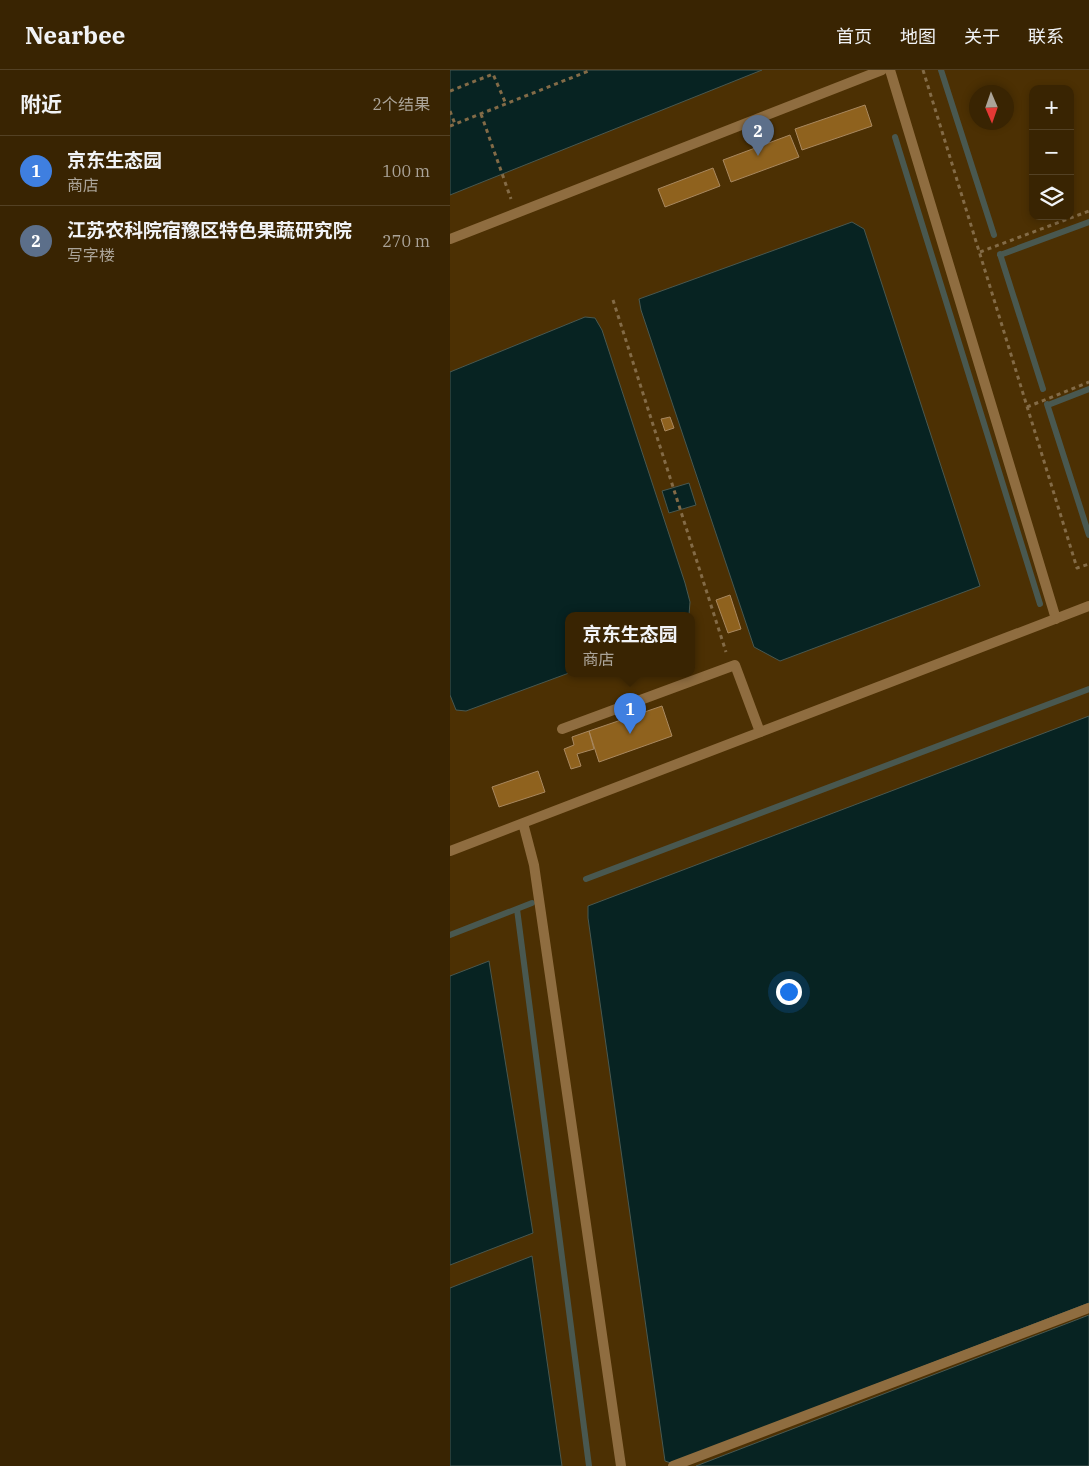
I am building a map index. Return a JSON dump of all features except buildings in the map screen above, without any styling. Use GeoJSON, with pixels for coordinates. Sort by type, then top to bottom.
{"type":"FeatureCollection","features":[{"type":"Feature","properties":{"kind":"street"},"geometry":{"type":"LineString","coordinates":[[450,239],[857,75],[882,70]]}},
{"type":"Feature","properties":{"kind":"street"},"geometry":{"type":"LineString","coordinates":[[890,70],[1056,619]]}},
{"type":"Feature","properties":{"kind":"street"},"geometry":{"type":"LineString","coordinates":[[450,851],[1089,606]]}},
{"type":"Feature","properties":{"kind":"street"},"geometry":{"type":"LineString","coordinates":[[562,729],[735,665],[760,732]]}},
{"type":"Feature","properties":{"kind":"street"},"geometry":{"type":"LineString","coordinates":[[523,823],[535,874],[621,1466]]}},
{"type":"Feature","properties":{"kind":"street"},"geometry":{"type":"LineString","coordinates":[[673,1466],[1089,1308]]}},
{"type":"Feature","properties":{"kind":"path"},"geometry":{"type":"LineString","coordinates":[[450,126],[592,70]]}},
{"type":"Feature","properties":{"kind":"path"},"geometry":{"type":"LineString","coordinates":[[923,70],[1077,568],[1089,564]]}},
{"type":"Feature","properties":{"kind":"path"},"geometry":{"type":"LineString","coordinates":[[450,91],[493,74],[506,104]]}},
{"type":"Feature","properties":{"kind":"path"},"geometry":{"type":"LineString","coordinates":[[450,111],[456,124]]}},
{"type":"Feature","properties":{"kind":"path"},"geometry":{"type":"LineString","coordinates":[[481,114],[517,213]]}},
{"type":"Feature","properties":{"kind":"path"},"geometry":{"type":"LineString","coordinates":[[980,252],[1089,211]]}},
{"type":"Feature","properties":{"kind":"path"},"geometry":{"type":"LineString","coordinates":[[613,300],[731,666]]}},
{"type":"Feature","properties":{"kind":"path"},"geometry":{"type":"LineString","coordinates":[[1027,406],[1089,382]]}},
{"type":"Feature","properties":{"kind":"water"},"geometry":{"type":"Polygon","coordinates":[[[450,70],[762,70],[450,195],[450,70]]]}},
{"type":"Feature","properties":{"kind":"water"},"geometry":{"type":"Polygon","coordinates":[[[852,222],[864,229],[980,586],[780,661],[754,647],[641,310],[639,299],[852,222]]]}},
{"type":"Feature","properties":{"kind":"water"},"geometry":{"type":"Polygon","coordinates":[[[585,317],[595,318],[602,330],[690,602],[689,612],[565,612],[565,674],[466,711],[456,710],[450,695],[450,372],[585,317]]]}},
{"type":"Feature","properties":{"kind":"water"},"geometry":{"type":"Polygon","coordinates":[[[689,483],[696,505],[669,513],[662,491],[689,483]]]}},
{"type":"Feature","properties":{"kind":"water"},"geometry":{"type":"Polygon","coordinates":[[[1089,716],[1089,1303],[671,1463],[665,1461],[588,918],[588,906],[1089,716]]]}},
{"type":"Feature","properties":{"kind":"water"},"geometry":{"type":"Polygon","coordinates":[[[489,961],[533,1233],[450,1265],[450,976],[489,961]]]}},
{"type":"Feature","properties":{"kind":"water"},"geometry":{"type":"Polygon","coordinates":[[[532,1256],[562,1466],[450,1466],[450,1288],[532,1256]]]}},
{"type":"Feature","properties":{"kind":"water"},"geometry":{"type":"Polygon","coordinates":[[[1089,1315],[1089,1466],[696,1466],[1089,1315]]]}},
{"type":"Feature","properties":{"kind":"waterway"},"geometry":{"type":"LineString","coordinates":[[941,70],[994,235]]}},
{"type":"Feature","properties":{"kind":"waterway"},"geometry":{"type":"LineString","coordinates":[[895,137],[1040,604]]}},
{"type":"Feature","properties":{"kind":"waterway"},"geometry":{"type":"LineString","coordinates":[[1000,255],[1089,222]]}},
{"type":"Feature","properties":{"kind":"waterway"},"geometry":{"type":"LineString","coordinates":[[1000,254],[1043,389]]}},
{"type":"Feature","properties":{"kind":"waterway"},"geometry":{"type":"LineString","coordinates":[[1048,405],[1089,389]]}},
{"type":"Feature","properties":{"kind":"waterway"},"geometry":{"type":"LineString","coordinates":[[1047,404],[1089,535]]}},
{"type":"Feature","properties":{"kind":"waterway"},"geometry":{"type":"LineString","coordinates":[[586,879],[1089,689]]}},
{"type":"Feature","properties":{"kind":"waterway"},"geometry":{"type":"LineString","coordinates":[[450,935],[532,903]]}},
{"type":"Feature","properties":{"kind":"waterway"},"geometry":{"type":"LineString","coordinates":[[517,909],[589,1466]]}},
{"type":"Feature","properties":{"kind":"place","name":"江苏农科院宿豫区特色果蔬研究院"},"geometry":{"type":"Point","coordinates":[758,156]}},
{"type":"Feature","properties":{"kind":"place","name":"京东生态园"},"geometry":{"type":"Point","coordinates":[630,734]}}]}
